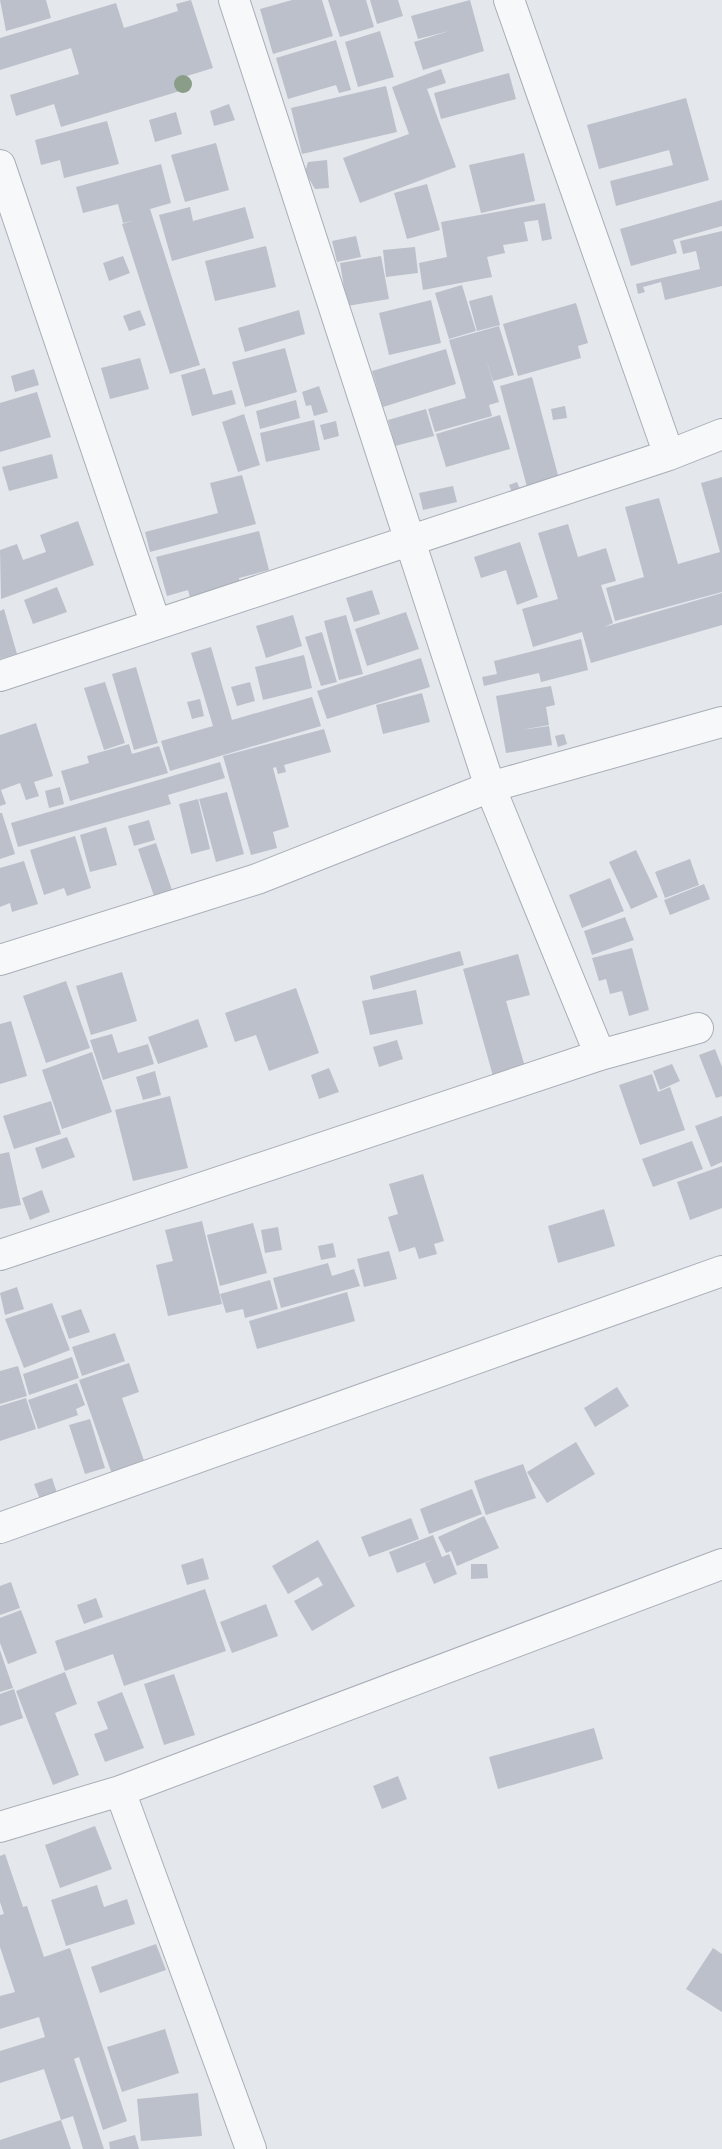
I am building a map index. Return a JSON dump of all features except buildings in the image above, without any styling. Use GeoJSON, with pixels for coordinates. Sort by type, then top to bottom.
{"type":"FeatureCollection","features":[{"type":"Feature","properties":{"kind":"street"},"geometry":{"type":"LineString","coordinates":[[234,0],[408,542],[490,788],[600,1055]]}},
{"type":"Feature","properties":{"kind":"street"},"geometry":{"type":"LineString","coordinates":[[509,0],[669,455]]}},
{"type":"Feature","properties":{"kind":"street"},"geometry":{"type":"LineString","coordinates":[[0,165],[155,622]]}},
{"type":"Feature","properties":{"kind":"street"},"geometry":{"type":"LineString","coordinates":[[0,676],[155,622],[408,542],[669,455],[722,434]]}},
{"type":"Feature","properties":{"kind":"street"},"geometry":{"type":"LineString","coordinates":[[0,960],[257,879],[490,788],[722,722]]}},
{"type":"Feature","properties":{"kind":"street"},"geometry":{"type":"LineString","coordinates":[[0,1255],[600,1055],[698,1028]]}},
{"type":"Feature","properties":{"kind":"street"},"geometry":{"type":"LineString","coordinates":[[0,1528],[722,1271]]}},
{"type":"Feature","properties":{"kind":"street"},"geometry":{"type":"LineString","coordinates":[[0,1827],[120,1791],[722,1564]]}},
{"type":"Feature","properties":{"kind":"street"},"geometry":{"type":"LineString","coordinates":[[120,1791],[251,2149]]}}]}
